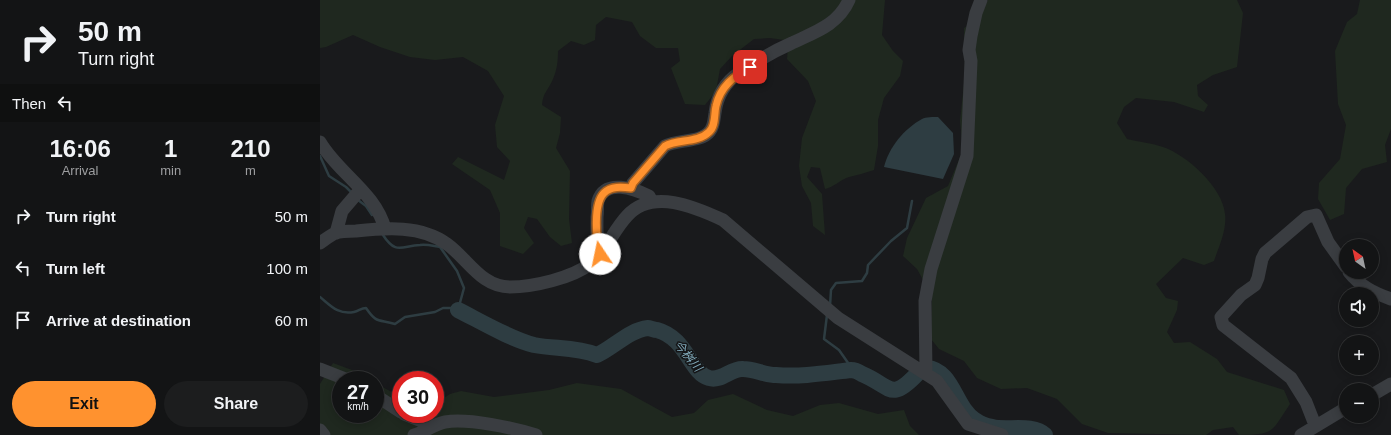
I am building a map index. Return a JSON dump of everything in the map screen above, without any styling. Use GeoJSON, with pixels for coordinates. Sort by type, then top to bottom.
{"type":"FeatureCollection","features":[{"type":"Feature","properties":{"kind":"street"},"geometry":{"type":"LineString","coordinates":[[631,188],[633,183],[665,146],[671,142],[705,136],[710,131],[720,94],[727,83],[738,73],[779,50],[820,31],[830,24],[842,12],[849,0]]}},
{"type":"Feature","properties":{"kind":"street"},"geometry":{"type":"LineString","coordinates":[[926,372],[925,301],[931,269],[967,156],[970,61],[969,50],[976,14],[981,0]]}},
{"type":"Feature","properties":{"kind":"street"},"geometry":{"type":"LineString","coordinates":[[320,142],[336,165],[372,203],[383,220],[385,228]]}},
{"type":"Feature","properties":{"kind":"street"},"geometry":{"type":"LineString","coordinates":[[600,254],[596,235],[598,201],[605,192],[616,187],[631,188],[649,196],[652,202]]}},
{"type":"Feature","properties":{"kind":"street"},"geometry":{"type":"LineString","coordinates":[[337,227],[342,211],[360,190]]}},
{"type":"Feature","properties":{"kind":"street"},"geometry":{"type":"LineString","coordinates":[[321,237],[337,227],[385,228],[423,233],[446,243],[482,278],[495,285],[509,287],[525,286],[573,274],[590,264],[600,254],[628,215],[641,206],[652,202],[665,200],[707,213],[723,220],[838,318],[926,372],[938,381],[968,424],[1002,435]]}},
{"type":"Feature","properties":{"kind":"street"},"geometry":{"type":"LineString","coordinates":[[1314,425],[1306,402],[1291,378],[1223,325],[1221,317],[1240,295],[1255,284],[1258,278],[1264,253],[1307,216],[1316,214],[1328,242],[1339,258]]}},
{"type":"Feature","properties":{"kind":"street"},"geometry":{"type":"LineString","coordinates":[[1355,279],[1361,285],[1373,292],[1391,299]]}},
{"type":"Feature","properties":{"kind":"street"},"geometry":{"type":"LineString","coordinates":[[320,369],[332,374]]}},
{"type":"Feature","properties":{"kind":"street"},"geometry":{"type":"LineString","coordinates":[[1379,391],[1391,384]]}},
{"type":"Feature","properties":{"kind":"street"},"geometry":{"type":"LineString","coordinates":[[1301,435],[1314,425],[1339,412]]}},
{"type":"Feature","properties":{"kind":"street"},"geometry":{"type":"LineString","coordinates":[[414,435],[445,422],[458,421],[508,428],[536,435]]}},
{"type":"Feature","properties":{"kind":"street"},"geometry":{"type":"LineString","coordinates":[[426,423],[434,426]]}},
{"type":"Feature","properties":{"kind":"street"},"geometry":{"type":"LineString","coordinates":[[320,430],[324,435]]}},
{"type":"Feature","properties":{"kind":"shaded area"},"geometry":{"type":"Polygon","coordinates":[[[320,0],[885,0],[882,35],[893,51],[903,61],[900,76],[884,98],[878,120],[878,146],[874,170],[849,177],[825,189],[820,168],[811,167],[807,177],[822,194],[825,235],[813,226],[811,203],[802,186],[799,166],[802,138],[816,101],[808,81],[787,59],[788,48],[784,40],[770,38],[754,39],[732,56],[720,69],[716,91],[705,105],[685,104],[671,68],[680,61],[678,48],[656,48],[640,36],[632,22],[606,17],[596,25],[595,40],[584,45],[571,41],[558,51],[555,72],[545,94],[542,105],[561,117],[560,133],[556,148],[570,171],[569,219],[572,243],[561,246],[550,237],[537,219],[528,217],[524,228],[534,243],[523,254],[500,246],[500,213],[490,190],[452,164],[458,157],[504,180],[510,161],[497,147],[495,125],[504,96],[488,71],[463,57],[435,60],[410,57],[380,47],[353,35],[326,47],[320,48],[320,0]]]}},
{"type":"Feature","properties":{"kind":"shaded area"},"geometry":{"type":"Polygon","coordinates":[[[988,0],[1237,0],[1243,13],[1237,67],[1213,75],[1197,85],[1198,96],[1208,105],[1204,112],[1174,102],[1136,98],[1124,107],[1117,123],[1127,139],[1154,144],[1183,157],[1211,183],[1218,194],[1223,204],[1225,226],[1214,261],[1204,265],[1183,258],[1156,284],[1166,298],[1178,301],[1177,310],[1167,332],[1174,343],[1190,342],[1217,359],[1227,372],[1284,390],[1290,404],[1271,430],[1266,433],[1251,435],[1239,435],[1233,427],[1213,430],[1206,435],[1108,433],[1082,424],[1057,399],[1027,388],[1001,389],[977,378],[964,361],[939,349],[931,339],[932,296],[917,269],[903,256],[907,238],[926,198],[948,186],[963,150],[960,121],[965,73],[964,28],[978,19],[988,0]]]}},
{"type":"Feature","properties":{"kind":"shaded area"},"geometry":{"type":"Polygon","coordinates":[[[1360,0],[1391,0],[1391,129],[1385,145],[1387,162],[1362,169],[1346,188],[1344,214],[1330,220],[1318,199],[1319,183],[1340,159],[1346,125],[1338,104],[1335,51],[1347,22],[1357,14],[1360,0]]]}},
{"type":"Feature","properties":{"kind":"shaded area"},"geometry":{"type":"Polygon","coordinates":[[[938,117],[953,133],[954,154],[943,179],[884,167],[893,146],[903,133],[924,118],[938,117]]]}},
{"type":"Feature","properties":{"kind":"shaded area"},"geometry":{"type":"Polygon","coordinates":[[[333,363],[354,371],[332,371],[332,423],[384,423],[384,388],[392,392],[392,423],[444,423],[444,398],[450,394],[461,391],[494,397],[549,390],[577,383],[621,389],[672,417],[694,413],[708,400],[733,394],[767,410],[793,416],[820,405],[839,403],[878,414],[904,410],[910,426],[919,435],[320,435],[320,384],[333,363]]]}},
{"type":"Feature","properties":{"kind":"waterway"},"geometry":{"type":"LineString","coordinates":[[320,156],[329,176],[346,187],[352,193]]}},
{"type":"Feature","properties":{"kind":"waterway"},"geometry":{"type":"LineString","coordinates":[[358,200],[366,206],[372,215]]}},
{"type":"Feature","properties":{"kind":"waterway"},"geometry":{"type":"LineString","coordinates":[[830,306],[831,290],[836,283],[862,281],[867,273],[868,265],[891,241],[907,228],[912,201]]}},
{"type":"Feature","properties":{"kind":"waterway"},"geometry":{"type":"LineString","coordinates":[[320,297],[339,311],[348,313],[366,308],[376,319],[395,324],[405,317],[435,312],[443,308],[458,310],[464,288],[457,271],[440,247],[423,245],[399,248],[392,245],[383,235]]}},
{"type":"Feature","properties":{"kind":"waterway","name":"今桝川"},"geometry":{"type":"LineString","coordinates":[[458,310],[505,334],[534,345],[566,348],[597,355],[641,329],[648,328],[657,330],[667,334],[675,340],[682,347],[697,370],[703,375],[713,379],[722,377],[739,369],[747,369],[772,375],[814,374],[852,370],[885,387],[896,390],[902,388],[918,373]]}},
{"type":"Feature","properties":{"kind":"waterway"},"geometry":{"type":"LineString","coordinates":[[827,315],[824,339],[839,350],[853,370]]}},
{"type":"Feature","properties":{"kind":"waterway","name":"今桝川"},"geometry":{"type":"LineString","coordinates":[[927,368],[936,370],[943,375],[968,414],[978,422],[987,426],[998,428],[1034,429],[1045,435]]}},
{"type":"Feature","properties":{"kind":"route"},"geometry":{"type":"LineString","coordinates":[[600,254],[596,235],[598,201],[605,192],[616,187],[631,188],[633,183],[655,157],[671,142],[696,139],[705,136],[714,124],[716,105],[720,94],[727,83],[738,73],[750,67]]}}]}
